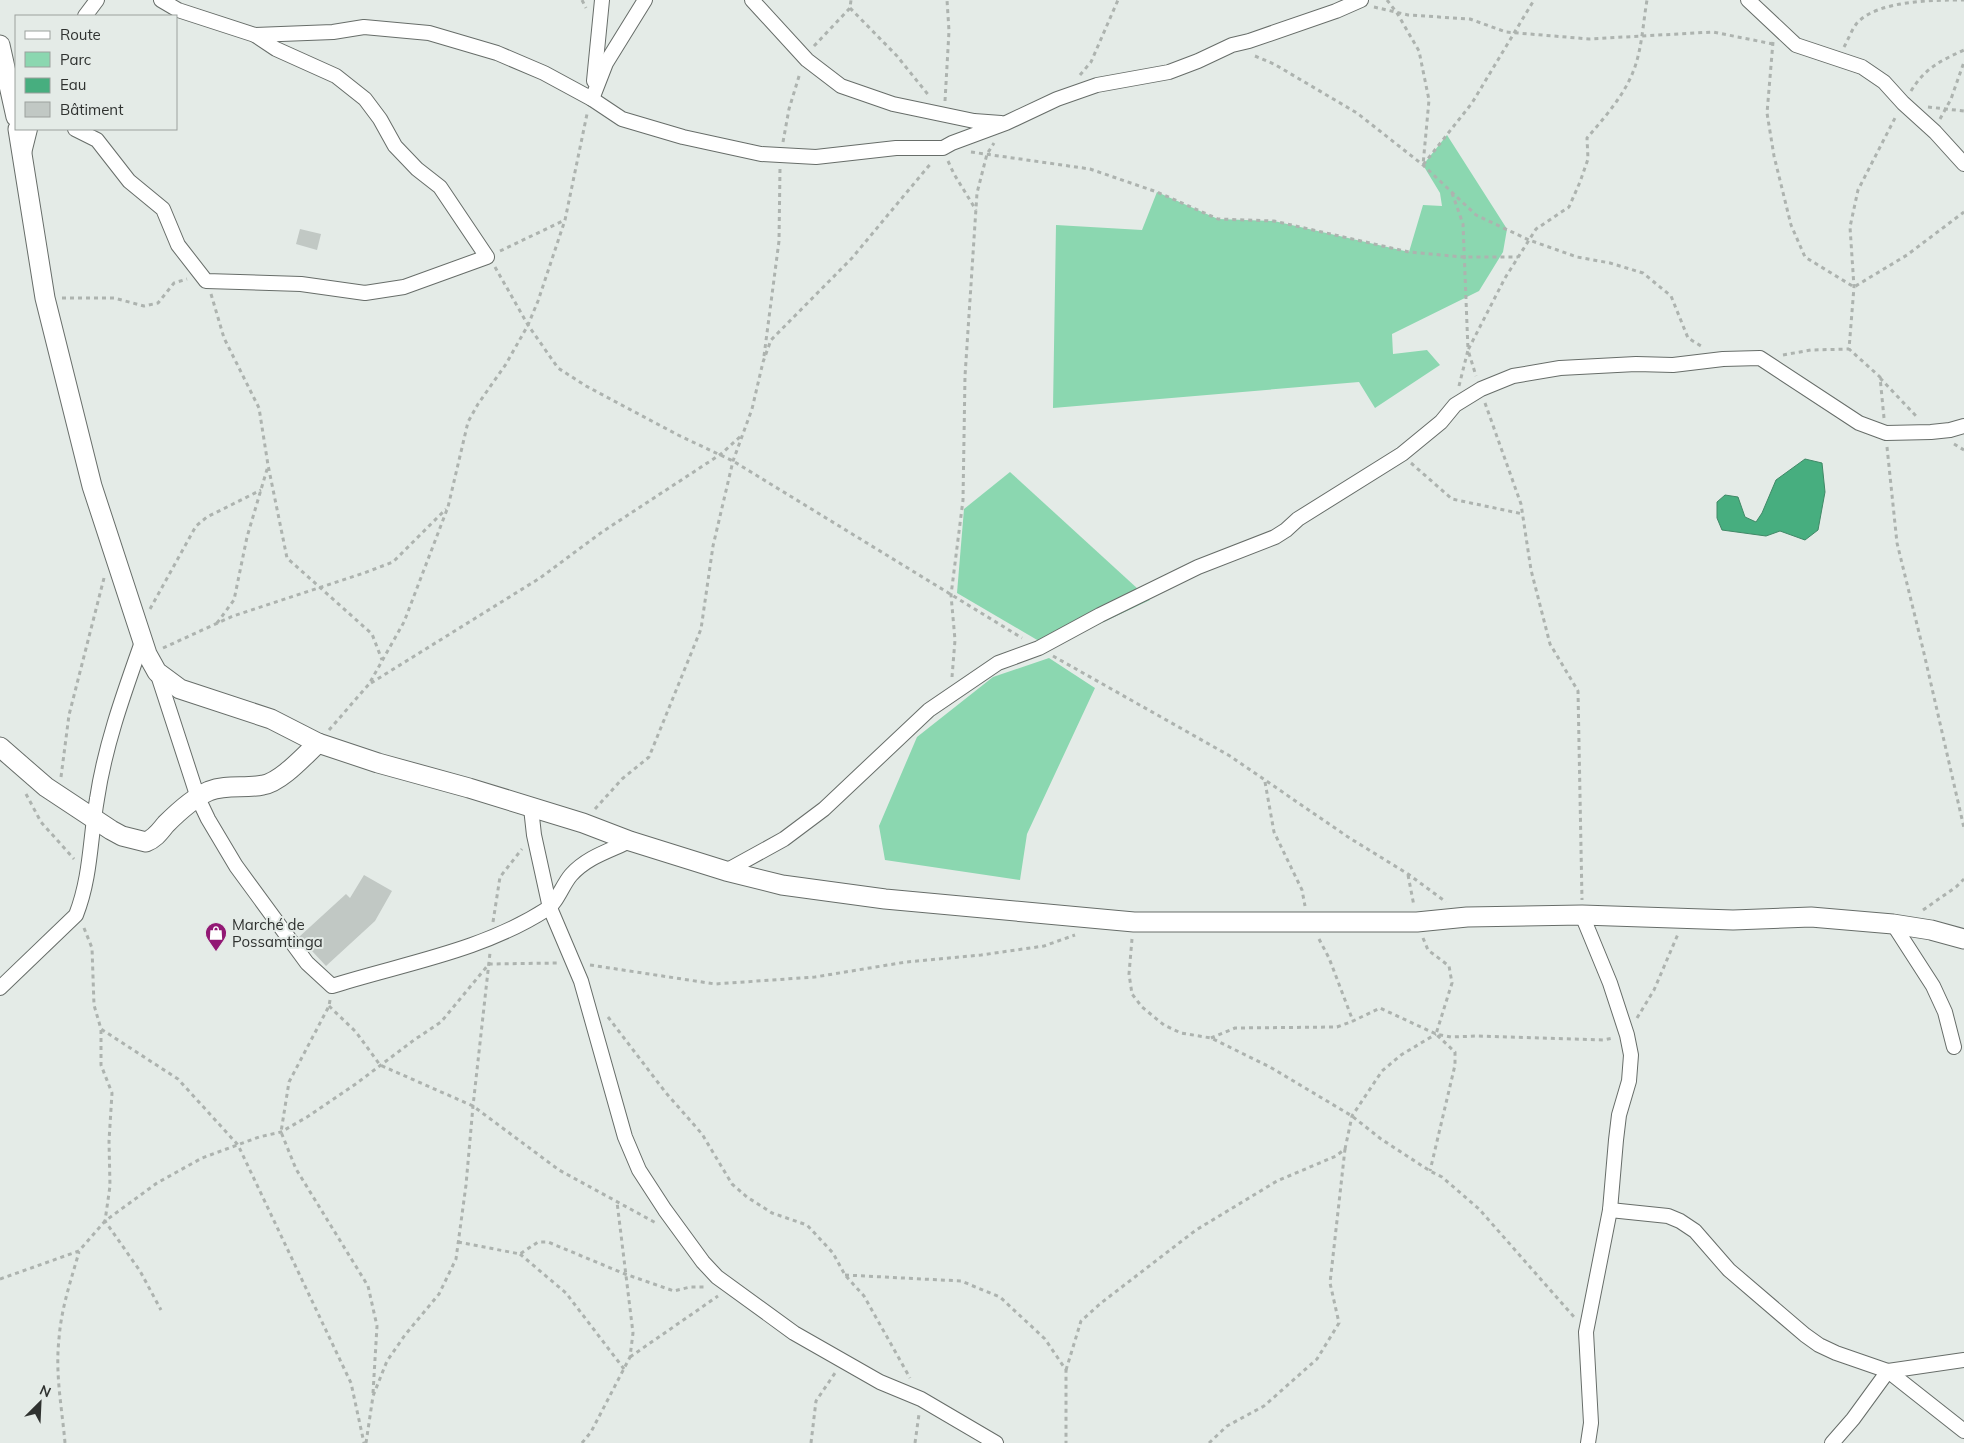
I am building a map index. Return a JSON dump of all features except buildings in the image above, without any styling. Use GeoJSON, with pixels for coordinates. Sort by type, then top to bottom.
{"type":"FeatureCollection","features":[{"type":"Feature","properties":{"kind":"street"},"geometry":{"type":"LineString","coordinates":[[85,15],[97,0]]}},
{"type":"Feature","properties":{"kind":"street"},"geometry":{"type":"LineString","coordinates":[[77,130],[97,140],[129,181],[163,209],[178,244],[206,280],[301,284],[365,293],[404,287],[488,257],[440,187],[417,169],[395,146],[380,119],[365,99],[336,76],[276,49],[255,35],[178,10],[161,0]]}},
{"type":"Feature","properties":{"kind":"street"},"geometry":{"type":"LineString","coordinates":[[592,99],[602,0]]}},
{"type":"Feature","properties":{"kind":"street"},"geometry":{"type":"LineString","coordinates":[[592,99],[606,63],[645,0]]}},
{"type":"Feature","properties":{"kind":"street"},"geometry":{"type":"LineString","coordinates":[[752,0],[807,60],[841,86],[893,104],[974,121],[1006,123]]}},
{"type":"Feature","properties":{"kind":"street"},"geometry":{"type":"LineString","coordinates":[[1748,0],[1796,45],[1862,67],[1884,82],[1903,103],[1936,132],[1964,164]]}},
{"type":"Feature","properties":{"kind":"street"},"geometry":{"type":"LineString","coordinates":[[255,35],[334,32],[364,27],[429,32],[497,53],[544,73],[592,99],[622,119],[683,137],[761,154],[816,157],[896,148],[943,148],[1006,123],[1057,99],[1097,85],[1169,72],[1232,45],[1336,11],[1358,1]]}},
{"type":"Feature","properties":{"kind":"street"},"geometry":{"type":"LineString","coordinates":[[0,45],[15,112]]}},
{"type":"Feature","properties":{"kind":"street"},"geometry":{"type":"LineString","coordinates":[[18,130],[24,156],[45,298],[92,486],[143,641],[157,672],[198,798],[208,819],[236,866],[307,964],[332,986],[447,954],[492,938],[550,908],[567,880],[587,860],[630,841]]}},
{"type":"Feature","properties":{"kind":"street"},"geometry":{"type":"LineString","coordinates":[[24,156],[30,130]]}},
{"type":"Feature","properties":{"kind":"street"},"geometry":{"type":"LineString","coordinates":[[726,871],[784,839],[824,809],[929,710],[998,663],[1038,648],[1198,567],[1275,537],[1298,519],[1402,454],[1441,422],[1455,405],[1481,389],[1513,376],[1560,368],[1636,364],[1673,365],[1723,359],[1760,358],[1859,422],[1886,433],[1931,432],[1964,426]]}},
{"type":"Feature","properties":{"kind":"street"},"geometry":{"type":"LineString","coordinates":[[0,988],[76,915],[88,874],[96,799],[107,749],[117,714],[143,641]]}},
{"type":"Feature","properties":{"kind":"street"},"geometry":{"type":"LineString","coordinates":[[157,672],[180,689],[270,720],[318,743],[378,763],[469,788],[583,823],[630,841],[726,871],[782,885],[885,899],[1134,922],[1308,920],[1417,922],[1467,917],[1582,915],[1733,920],[1811,917],[1893,924],[1931,930],[1964,939]]}},
{"type":"Feature","properties":{"kind":"street"},"geometry":{"type":"LineString","coordinates":[[0,747],[58,796],[122,836],[146,842],[157,835],[179,812],[210,791],[226,786],[265,785],[277,779],[318,743]]}},
{"type":"Feature","properties":{"kind":"street"},"geometry":{"type":"LineString","coordinates":[[531,808],[534,835],[550,908],[581,981],[625,1137],[639,1170],[703,1262],[717,1277],[794,1334],[880,1382],[921,1399],[996,1443]]}},
{"type":"Feature","properties":{"kind":"street"},"geometry":{"type":"LineString","coordinates":[[1582,915],[1610,983],[1631,1055],[1630,1069],[1618,1124],[1610,1210],[1586,1332],[1591,1423],[1588,1443]]}},
{"type":"Feature","properties":{"kind":"street"},"geometry":{"type":"LineString","coordinates":[[1893,924],[1933,986],[1945,1012],[1954,1047]]}},
{"type":"Feature","properties":{"kind":"street"},"geometry":{"type":"LineString","coordinates":[[1610,1210],[1668,1216],[1680,1221],[1696,1231],[1729,1270],[1805,1335],[1836,1353],[1888,1371],[1964,1431]]}},
{"type":"Feature","properties":{"kind":"street"},"geometry":{"type":"LineString","coordinates":[[1832,1443],[1853,1419],[1888,1371],[1964,1360]]}},
{"type":"Feature","properties":{"kind":"path"},"geometry":{"type":"LineString","coordinates":[[764,362],[779,241],[781,155],[788,109],[801,72],[815,44],[850,8],[851,0]]}},
{"type":"Feature","properties":{"kind":"path"},"geometry":{"type":"LineString","coordinates":[[1057,99],[1091,62],[1118,0]]}},
{"type":"Feature","properties":{"kind":"path"},"geometry":{"type":"LineString","coordinates":[[1387,0],[1397,13],[1419,51],[1429,100],[1423,165]]}},
{"type":"Feature","properties":{"kind":"path"},"geometry":{"type":"LineString","coordinates":[[1423,165],[1472,104],[1534,0]]}},
{"type":"Feature","properties":{"kind":"path"},"geometry":{"type":"LineString","coordinates":[[1455,405],[1468,350],[1505,278],[1536,229],[1569,206],[1588,159],[1587,138],[1618,101],[1633,72],[1642,36],[1647,0]]}},
{"type":"Feature","properties":{"kind":"path"},"geometry":{"type":"LineString","coordinates":[[1838,59],[1857,23],[1872,12],[1919,0],[1964,0]]}},
{"type":"Feature","properties":{"kind":"path"},"geometry":{"type":"LineString","coordinates":[[1358,1],[1397,13],[1470,19],[1513,33],[1590,38],[1713,32],[1772,44],[1796,45]]}},
{"type":"Feature","properties":{"kind":"path"},"geometry":{"type":"LineString","coordinates":[[850,8],[897,56],[944,114]]}},
{"type":"Feature","properties":{"kind":"path"},"geometry":{"type":"LineString","coordinates":[[1775,24],[1767,113],[1774,156],[1791,225],[1805,256],[1854,288]]}},
{"type":"Feature","properties":{"kind":"path"},"geometry":{"type":"LineString","coordinates":[[1232,45],[1274,64],[1357,113],[1423,165],[1476,215],[1529,240],[1577,257],[1610,262],[1643,273],[1670,296],[1688,338],[1723,359]]}},
{"type":"Feature","properties":{"kind":"path"},"geometry":{"type":"LineString","coordinates":[[1849,349],[1854,288],[1850,227],[1858,190],[1917,80],[1933,65],[1964,50]]}},
{"type":"Feature","properties":{"kind":"path"},"geometry":{"type":"LineString","coordinates":[[1936,132],[1951,99],[1964,62]]}},
{"type":"Feature","properties":{"kind":"path"},"geometry":{"type":"LineString","coordinates":[[318,743],[369,684],[404,622],[448,507],[468,422],[506,364],[528,325],[538,301],[565,220],[588,110],[592,99]]}},
{"type":"Feature","properties":{"kind":"path"},"geometry":{"type":"LineString","coordinates":[[1903,103],[1964,112]]}},
{"type":"Feature","properties":{"kind":"path"},"geometry":{"type":"LineString","coordinates":[[950,695],[955,640],[951,595],[963,500],[965,376],[977,193],[988,154],[1006,123]]}},
{"type":"Feature","properties":{"kind":"path"},"geometry":{"type":"LineString","coordinates":[[583,823],[622,779],[649,757],[701,629],[714,546],[733,461],[752,409],[771,340],[852,258],[943,148],[1090,169],[1157,192],[1218,220],[1274,221],[1409,252],[1463,257],[1518,257]]}},
{"type":"Feature","properties":{"kind":"path"},"geometry":{"type":"LineString","coordinates":[[1452,192],[1462,224],[1468,350],[1521,504],[1531,570],[1550,644],[1578,691],[1582,915]]}},
{"type":"Feature","properties":{"kind":"path"},"geometry":{"type":"LineString","coordinates":[[1854,288],[1907,255],[1964,212]]}},
{"type":"Feature","properties":{"kind":"path"},"geometry":{"type":"LineString","coordinates":[[565,220],[488,257],[528,325],[558,368],[603,395],[678,435],[721,454],[1038,648],[1230,756],[1265,782],[1408,874],[1467,917]]}},
{"type":"Feature","properties":{"kind":"path"},"geometry":{"type":"LineString","coordinates":[[45,298],[114,298],[144,306],[158,303],[174,283],[184,279],[206,280],[224,338],[259,408],[268,465],[287,558],[372,634],[382,661]]}},
{"type":"Feature","properties":{"kind":"path"},"geometry":{"type":"LineString","coordinates":[[1760,358],[1811,350],[1849,349],[1880,377],[1931,432]]}},
{"type":"Feature","properties":{"kind":"path"},"geometry":{"type":"LineString","coordinates":[[1880,377],[1897,543],[1924,649],[1964,828]]}},
{"type":"Feature","properties":{"kind":"path"},"geometry":{"type":"LineString","coordinates":[[369,684],[540,578],[602,532],[721,454],[742,435]]}},
{"type":"Feature","properties":{"kind":"path"},"geometry":{"type":"LineString","coordinates":[[1402,454],[1452,499],[1523,514]]}},
{"type":"Feature","properties":{"kind":"path"},"geometry":{"type":"LineString","coordinates":[[217,623],[234,600],[247,537],[268,465]]}},
{"type":"Feature","properties":{"kind":"path"},"geometry":{"type":"LineString","coordinates":[[143,641],[165,583],[196,526],[207,517],[261,490]]}},
{"type":"Feature","properties":{"kind":"path"},"geometry":{"type":"LineString","coordinates":[[143,641],[217,623],[393,562],[448,507]]}},
{"type":"Feature","properties":{"kind":"path"},"geometry":{"type":"LineString","coordinates":[[58,796],[69,715],[104,576]]}},
{"type":"Feature","properties":{"kind":"path"},"geometry":{"type":"LineString","coordinates":[[1265,782],[1274,832],[1302,890],[1308,920],[1329,958],[1353,1021]]}},
{"type":"Feature","properties":{"kind":"path"},"geometry":{"type":"LineString","coordinates":[[24,790],[41,822],[88,874]]}},
{"type":"Feature","properties":{"kind":"path"},"geometry":{"type":"LineString","coordinates":[[373,1396],[387,1361],[405,1335],[439,1294],[456,1259],[500,877],[504,869],[534,835]]}},
{"type":"Feature","properties":{"kind":"path"},"geometry":{"type":"LineString","coordinates":[[1209,1443],[1227,1426],[1264,1406],[1317,1359],[1339,1323],[1330,1283],[1345,1149],[1352,1116],[1382,1071],[1401,1055],[1436,1034],[1452,983],[1449,966],[1428,950],[1417,922],[1408,874]]}},
{"type":"Feature","properties":{"kind":"path"},"geometry":{"type":"LineString","coordinates":[[1920,912],[1929,908],[1964,879]]}},
{"type":"Feature","properties":{"kind":"path"},"geometry":{"type":"LineString","coordinates":[[76,915],[86,932],[92,948],[94,1005],[101,1029],[101,1065],[112,1093],[109,1141],[110,1186],[105,1221],[140,1270],[161,1310]]}},
{"type":"Feature","properties":{"kind":"path"},"geometry":{"type":"LineString","coordinates":[[1211,1038],[1235,1028],[1337,1027],[1380,1008],[1436,1034],[1451,1037],[1603,1040],[1626,1035],[1654,990],[1685,917]]}},
{"type":"Feature","properties":{"kind":"path"},"geometry":{"type":"LineString","coordinates":[[1134,922],[1129,974],[1132,994],[1142,1007],[1164,1025],[1181,1033],[1211,1038],[1270,1067],[1352,1116],[1381,1138],[1442,1177],[1479,1209],[1586,1332]]}},
{"type":"Feature","properties":{"kind":"path"},"geometry":{"type":"LineString","coordinates":[[65,1443],[58,1374],[58,1339],[64,1302],[80,1251],[105,1221],[157,1183],[202,1158],[259,1137],[281,1132],[351,1087],[380,1064],[441,1022],[489,964],[574,963],[639,971],[714,984],[815,976],[906,962],[981,955],[1044,946],[1080,933]]}},
{"type":"Feature","properties":{"kind":"path"},"geometry":{"type":"LineString","coordinates":[[332,986],[329,1006],[289,1082],[281,1132],[296,1169],[368,1286],[378,1326],[373,1396],[365,1443]]}},
{"type":"Feature","properties":{"kind":"path"},"geometry":{"type":"LineString","coordinates":[[329,1006],[356,1032],[380,1064],[473,1106],[559,1170],[657,1224]]}},
{"type":"Feature","properties":{"kind":"path"},"geometry":{"type":"LineString","coordinates":[[603,1011],[666,1093],[702,1134],[732,1184],[772,1214],[807,1225],[833,1253],[845,1275],[864,1296],[921,1399],[914,1443]]}},
{"type":"Feature","properties":{"kind":"path"},"geometry":{"type":"LineString","coordinates":[[101,1029],[178,1079],[238,1145],[351,1383],[365,1443]]}},
{"type":"Feature","properties":{"kind":"path"},"geometry":{"type":"LineString","coordinates":[[1430,1170],[1455,1065],[1455,1052],[1436,1034]]}},
{"type":"Feature","properties":{"kind":"path"},"geometry":{"type":"LineString","coordinates":[[1066,1443],[1066,1370],[1082,1320],[1102,1302],[1196,1230],[1277,1181],[1336,1156],[1345,1149]]}},
{"type":"Feature","properties":{"kind":"path"},"geometry":{"type":"LineString","coordinates":[[582,1443],[591,1432],[630,1357],[633,1333],[617,1202]]}},
{"type":"Feature","properties":{"kind":"path"},"geometry":{"type":"LineString","coordinates":[[458,1242],[520,1254],[566,1293],[624,1370]]}},
{"type":"Feature","properties":{"kind":"path"},"geometry":{"type":"LineString","coordinates":[[520,1254],[538,1242],[548,1242],[625,1274],[674,1291],[690,1287],[731,1287]]}},
{"type":"Feature","properties":{"kind":"path"},"geometry":{"type":"LineString","coordinates":[[0,1280],[80,1251]]}},
{"type":"Feature","properties":{"kind":"path"},"geometry":{"type":"LineString","coordinates":[[845,1275],[961,1281],[1000,1297],[1045,1339],[1066,1370]]}},
{"type":"Feature","properties":{"kind":"path"},"geometry":{"type":"LineString","coordinates":[[630,1357],[731,1287]]}},
{"type":"Feature","properties":{"kind":"path"},"geometry":{"type":"LineString","coordinates":[[811,1443],[816,1401],[843,1363]]}},
{"type":"Feature","properties":{"kind":"green space"},"geometry":{"type":"Polygon","coordinates":[[[1447,135],[1507,229],[1503,252],[1479,291],[1392,334],[1393,354],[1427,350],[1440,365],[1375,408],[1359,382],[1053,408],[1056,225],[1142,230],[1157,192],[1218,219],[1274,221],[1409,252],[1423,205],[1442,206],[1440,193],[1423,165],[1447,135]]]}},
{"type":"Feature","properties":{"kind":"green space"},"geometry":{"type":"Polygon","coordinates":[[[1010,472],[1150,600],[1091,628],[1044,644],[957,593],[964,509],[1010,472]]]}},
{"type":"Feature","properties":{"kind":"green space"},"geometry":{"type":"Polygon","coordinates":[[[1049,658],[1095,688],[1027,834],[1020,880],[885,860],[879,826],[917,737],[993,677],[1049,658]]]}},
{"type":"Feature","properties":{"kind":"water"},"geometry":{"type":"Polygon","coordinates":[[[1805,459],[1822,463],[1825,492],[1818,530],[1805,540],[1780,531],[1766,536],[1722,530],[1717,518],[1717,502],[1725,495],[1738,497],[1745,517],[1756,522],[1762,513],[1776,480],[1805,459]]]}},
{"type":"Feature","properties":{"kind":"place","name":"Marché de Possamtinga"},"geometry":{"type":"Point","coordinates":[216,952]}}]}
